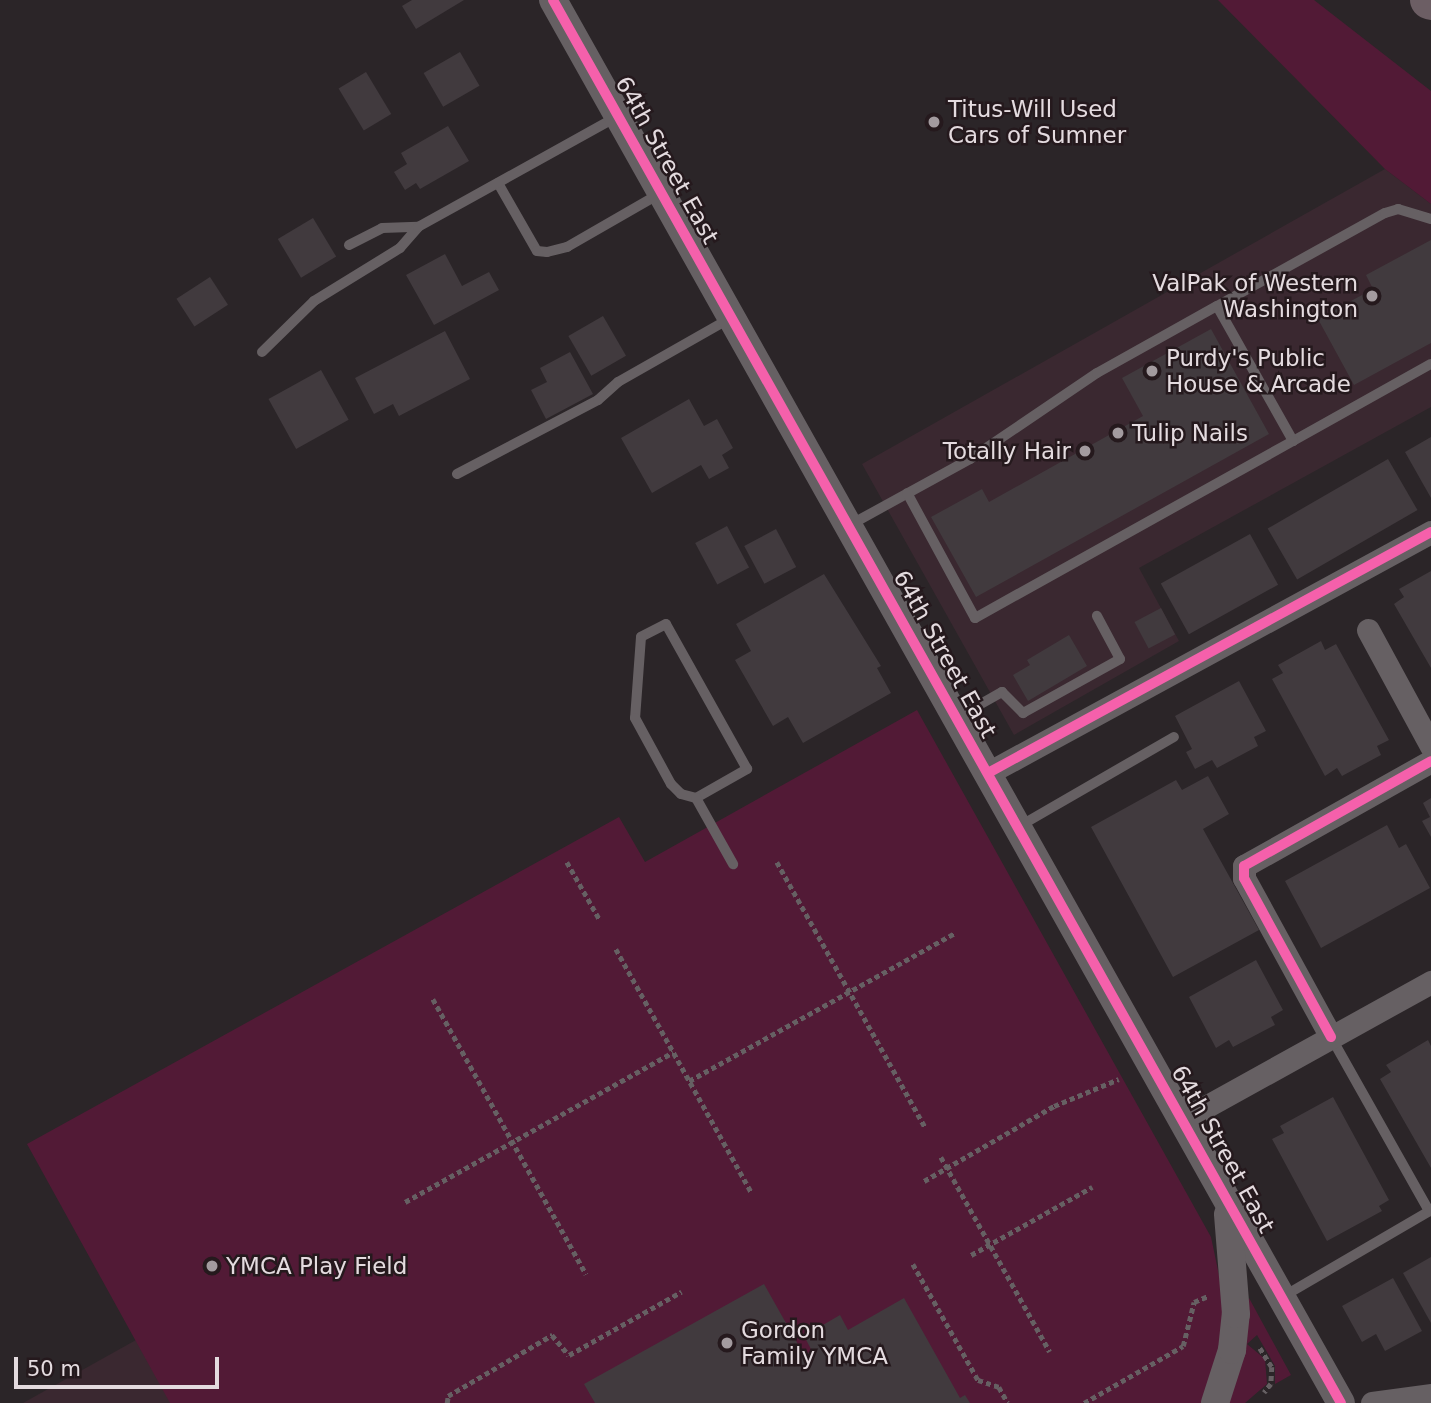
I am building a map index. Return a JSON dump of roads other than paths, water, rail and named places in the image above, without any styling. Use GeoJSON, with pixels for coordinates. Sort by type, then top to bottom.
{"type":"FeatureCollection","features":[{"type":"Feature","properties":{"kind":"street","name":"64th Street East"},"geometry":{"type":"LineString","coordinates":[[553,0],[1341,1403]]}},
{"type":"Feature","properties":{"kind":"street"},"geometry":{"type":"LineString","coordinates":[[988,774],[1431,532]]}},
{"type":"Feature","properties":{"kind":"street"},"geometry":{"type":"LineString","coordinates":[[1368,630],[1431,746]]}},
{"type":"Feature","properties":{"kind":"street"},"geometry":{"type":"LineString","coordinates":[[1331,1037],[1244,878],[1244,866],[1431,761]]}},
{"type":"Feature","properties":{"kind":"street"},"geometry":{"type":"LineString","coordinates":[[1182,1120],[1431,982]]}},
{"type":"Feature","properties":{"kind":"street"},"geometry":{"type":"LineString","coordinates":[[1215,1403],[1231,1350],[1237,1314],[1226,1197]]}},
{"type":"Feature","properties":{"kind":"street"},"geometry":{"type":"LineString","coordinates":[[1372,1403],[1431,1395]]}},
{"type":"Feature","properties":{"kind":"lane"},"geometry":{"type":"LineString","coordinates":[[262,352],[314,301],[400,248],[418,227],[618,116]]}},
{"type":"Feature","properties":{"kind":"lane"},"geometry":{"type":"LineString","coordinates":[[498,183],[537,251],[547,252],[567,247],[661,193]]}},
{"type":"Feature","properties":{"kind":"lane"},"geometry":{"type":"LineString","coordinates":[[848,526],[970,459],[1097,373],[1385,213],[1398,209],[1431,219]]}},
{"type":"Feature","properties":{"kind":"lane"},"geometry":{"type":"LineString","coordinates":[[349,245],[382,228],[418,227]]}},
{"type":"Feature","properties":{"kind":"lane"},"geometry":{"type":"LineString","coordinates":[[1217,306],[1293,441]]}},
{"type":"Feature","properties":{"kind":"lane"},"geometry":{"type":"LineString","coordinates":[[457,474],[598,400],[618,382],[731,317]]}},
{"type":"Feature","properties":{"kind":"lane"},"geometry":{"type":"LineString","coordinates":[[907,493],[975,618],[1431,364]]}},
{"type":"Feature","properties":{"kind":"lane"},"geometry":{"type":"LineString","coordinates":[[956,718],[1002,692],[1023,713],[1120,659],[1097,616]]}},
{"type":"Feature","properties":{"kind":"lane"},"geometry":{"type":"LineString","coordinates":[[696,798],[747,769],[666,624],[641,637],[635,718],[671,783],[681,794],[696,798],[733,864]]}},
{"type":"Feature","properties":{"kind":"lane"},"geometry":{"type":"LineString","coordinates":[[1018,827],[1174,737]]}},
{"type":"Feature","properties":{"kind":"lane"},"geometry":{"type":"LineString","coordinates":[[1281,1297],[1430,1211],[1331,1037]]}},
{"type":"Feature","properties":{"kind":"place","name":"Titus-Will Used Cars of Sumner"},"geometry":{"type":"Point","coordinates":[934,122]}},
{"type":"Feature","properties":{"kind":"place","name":"ValPak of Western Washington"},"geometry":{"type":"Point","coordinates":[1372,296]}},
{"type":"Feature","properties":{"kind":"place","name":"Purdy's Public House & Arcade"},"geometry":{"type":"Point","coordinates":[1152,371]}},
{"type":"Feature","properties":{"kind":"place","name":"Tulip Nails"},"geometry":{"type":"Point","coordinates":[1118,433]}},
{"type":"Feature","properties":{"kind":"place","name":"Totally Hair"},"geometry":{"type":"Point","coordinates":[1085,451]}},
{"type":"Feature","properties":{"kind":"place","name":"YMCA Play Field"},"geometry":{"type":"Point","coordinates":[212,1266]}},
{"type":"Feature","properties":{"kind":"place","name":"Gordon Family YMCA"},"geometry":{"type":"Point","coordinates":[727,1343]}}]}
